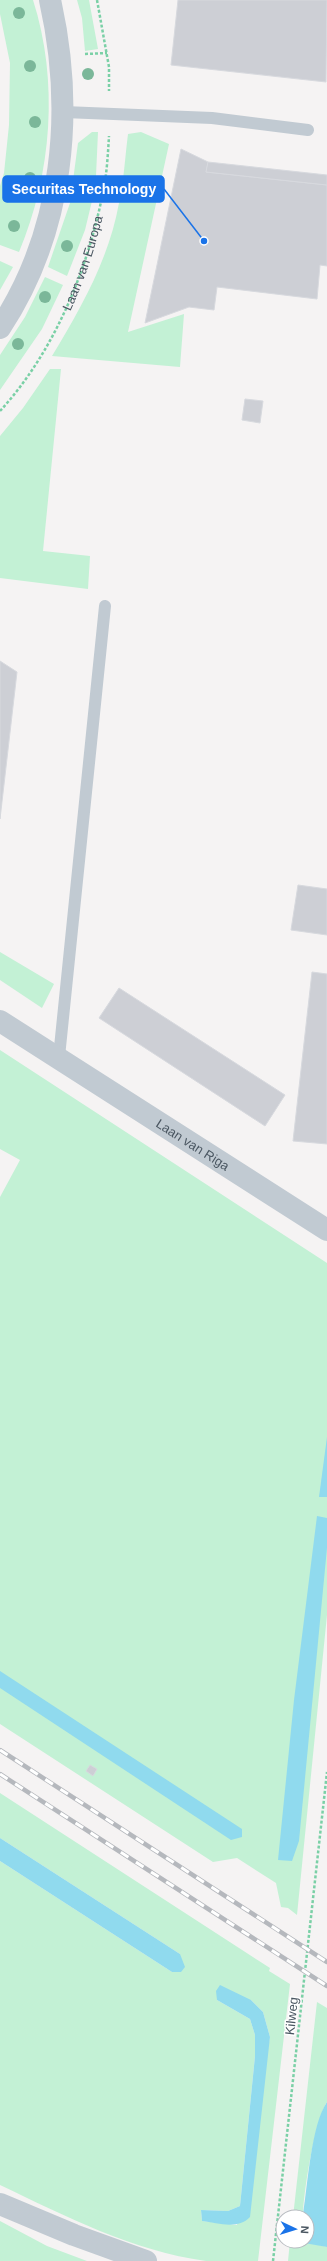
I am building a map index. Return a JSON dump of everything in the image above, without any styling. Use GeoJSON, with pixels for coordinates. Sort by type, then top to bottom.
{"type":"FeatureCollection","features":[{"type":"Feature","properties":{"kind":"street"},"geometry":{"type":"LineString","coordinates":[[0,328],[29,274],[54,199],[61,159],[64,112],[61,55],[50,0]]}},
{"type":"Feature","properties":{"kind":"street","name":"Laan van Riga"},"geometry":{"type":"LineString","coordinates":[[0,1022],[59,1057],[327,1230]]}},
{"type":"Feature","properties":{"kind":"street"},"geometry":{"type":"LineString","coordinates":[[0,2204],[74,2235],[146,2261]]}},
{"type":"Feature","properties":{"kind":"lane"},"geometry":{"type":"LineString","coordinates":[[64,112],[212,118],[308,130]]}},
{"type":"Feature","properties":{"kind":"lane"},"geometry":{"type":"LineString","coordinates":[[59,1057],[105,606]]}},
{"type":"Feature","properties":{"kind":"path","name":"Laan van Europa"},"geometry":{"type":"LineString","coordinates":[[0,411],[42,354],[70,301],[91,245],[104,187],[110,127],[107,53],[97,0]]}},
{"type":"Feature","properties":{"kind":"path"},"geometry":{"type":"LineString","coordinates":[[79,55],[107,53]]}},
{"type":"Feature","properties":{"kind":"path","name":"Kilweg"},"geometry":{"type":"LineString","coordinates":[[273,2261],[327,1772]]}},
{"type":"Feature","properties":{"kind":"green space"},"geometry":{"type":"Polygon","coordinates":[[[0,0],[33,0],[41,31],[49,95],[45,159],[39,191],[19,252],[0,245],[0,186],[4,173],[9,125],[10,63],[0,14],[0,0]]]}},
{"type":"Feature","properties":{"kind":"green space"},"geometry":{"type":"Polygon","coordinates":[[[77,0],[89,0],[98,49],[85,51],[82,18],[77,0]]]}},
{"type":"Feature","properties":{"kind":"green space"},"geometry":{"type":"Polygon","coordinates":[[[92,132],[98,132],[96,176],[92,201],[85,230],[67,276],[48,267],[70,203],[78,143],[92,132]]]}},
{"type":"Feature","properties":{"kind":"green space"},"geometry":{"type":"Polygon","coordinates":[[[141,132],[169,144],[128,332],[184,314],[180,367],[52,356],[93,282],[108,244],[119,203],[128,134],[141,132]]]}},
{"type":"Feature","properties":{"kind":"green space"},"geometry":{"type":"Polygon","coordinates":[[[0,261],[13,267],[0,290],[0,261]]]}},
{"type":"Feature","properties":{"kind":"green space"},"geometry":{"type":"Polygon","coordinates":[[[45,277],[63,285],[42,329],[0,390],[0,355],[25,317],[45,277]]]}},
{"type":"Feature","properties":{"kind":"green space"},"geometry":{"type":"Polygon","coordinates":[[[50,369],[61,369],[43,551],[90,556],[88,589],[0,578],[0,436],[23,408],[50,369]]]}},
{"type":"Feature","properties":{"kind":"green space"},"geometry":{"type":"Polygon","coordinates":[[[0,952],[54,984],[42,1008],[0,980],[0,952]]]}},
{"type":"Feature","properties":{"kind":"green space"},"geometry":{"type":"Polygon","coordinates":[[[0,1050],[327,1263],[327,1615],[297,1915],[288,1908],[281,1907],[276,1883],[237,1858],[213,1862],[0,1724],[0,1197],[20,1160],[0,1149],[0,1050]]]}},
{"type":"Feature","properties":{"kind":"green space"},"geometry":{"type":"Polygon","coordinates":[[[0,1793],[270,1968],[269,1971],[290,1984],[258,2261],[206,2261],[152,2249],[100,2231],[49,2209],[0,2185],[0,1861],[172,1972],[180,1954],[0,1838],[0,1793]],[[217,2000],[250,2019],[255,2035],[255,2056],[240,2206],[228,2211],[201,2210],[202,2221],[237,2225],[270,2037],[263,2012],[251,2000],[217,2000]]]}},
{"type":"Feature","properties":{"kind":"green space"},"geometry":{"type":"Polygon","coordinates":[[[317,2002],[327,2008],[327,2102],[318,2124],[314,2140],[307,2175],[304,2209],[294,2209],[317,2002]]]}},
{"type":"Feature","properties":{"kind":"green space"},"geometry":{"type":"Polygon","coordinates":[[[0,2221],[47,2246],[87,2261],[0,2261],[0,2221]]]}},
{"type":"Feature","properties":{"kind":"green space"},"geometry":{"type":"Polygon","coordinates":[[[315,2244],[327,2247],[327,2261],[288,2261],[289,2249],[315,2249],[315,2244]]]}},
{"type":"Feature","properties":{"kind":"water"},"geometry":{"type":"Polygon","coordinates":[[[327,1437],[327,1497],[319,1497],[327,1437]]]}},
{"type":"Feature","properties":{"kind":"water"},"geometry":{"type":"Polygon","coordinates":[[[317,1516],[327,1518],[327,1548],[299,1841],[292,1861],[278,1860],[294,1700],[317,1516]]]}},
{"type":"Feature","properties":{"kind":"water"},"geometry":{"type":"Polygon","coordinates":[[[0,1671],[242,1829],[242,1837],[231,1840],[0,1688],[0,1671]]]}},
{"type":"Feature","properties":{"kind":"water"},"geometry":{"type":"Polygon","coordinates":[[[0,1838],[180,1954],[185,1967],[181,1972],[172,1972],[0,1861],[0,1838]]]}},
{"type":"Feature","properties":{"kind":"water"},"geometry":{"type":"Polygon","coordinates":[[[220,1985],[251,2000],[263,2012],[270,2037],[250,2217],[245,2221],[234,2225],[202,2221],[201,2210],[228,2211],[240,2206],[255,2056],[255,2035],[250,2019],[217,2000],[216,1991],[220,1985]]]}},
{"type":"Feature","properties":{"kind":"water"},"geometry":{"type":"Polygon","coordinates":[[[327,2102],[327,2247],[315,2245],[315,2209],[304,2209],[311,2155],[317,2125],[327,2102]]]}},
{"type":"Feature","properties":{"kind":"building"},"geometry":{"type":"Polygon","coordinates":[[[178,0],[327,0],[326,82],[171,65],[178,0]]]}},
{"type":"Feature","properties":{"kind":"building"},"geometry":{"type":"Polygon","coordinates":[[[181,149],[208,162],[206,172],[327,185],[327,266],[320,265],[317,299],[217,287],[214,310],[189,307],[145,323],[181,149]]]}},
{"type":"Feature","properties":{"kind":"building"},"geometry":{"type":"Polygon","coordinates":[[[208,162],[327,175],[327,185],[206,172],[208,162]]]}},
{"type":"Feature","properties":{"kind":"building"},"geometry":{"type":"Polygon","coordinates":[[[245,399],[263,401],[260,423],[242,420],[245,399]]]}},
{"type":"Feature","properties":{"kind":"building"},"geometry":{"type":"Polygon","coordinates":[[[0,661],[17,672],[0,819],[0,661]]]}},
{"type":"Feature","properties":{"kind":"building"},"geometry":{"type":"Polygon","coordinates":[[[298,885],[327,889],[327,935],[291,930],[298,885]]]}},
{"type":"Feature","properties":{"kind":"building"},"geometry":{"type":"Polygon","coordinates":[[[312,972],[327,974],[327,1144],[293,1141],[312,972]]]}},
{"type":"Feature","properties":{"kind":"building"},"geometry":{"type":"Polygon","coordinates":[[[119,988],[285,1095],[265,1126],[99,1018],[119,988]]]}},
{"type":"Feature","properties":{"kind":"building"},"geometry":{"type":"Polygon","coordinates":[[[90,1765],[97,1769],[93,1776],[86,1771],[90,1765]]]}},
{"type":"Feature","properties":{"kind":"railway"},"geometry":{"type":"LineString","coordinates":[[0,1750],[327,1962]]}},
{"type":"Feature","properties":{"kind":"railway"},"geometry":{"type":"LineString","coordinates":[[0,1774],[327,1986]]}},
{"type":"Feature","properties":{"kind":"place","name":"Securitas Technology"},"geometry":{"type":"Point","coordinates":[204,241]}}]}
